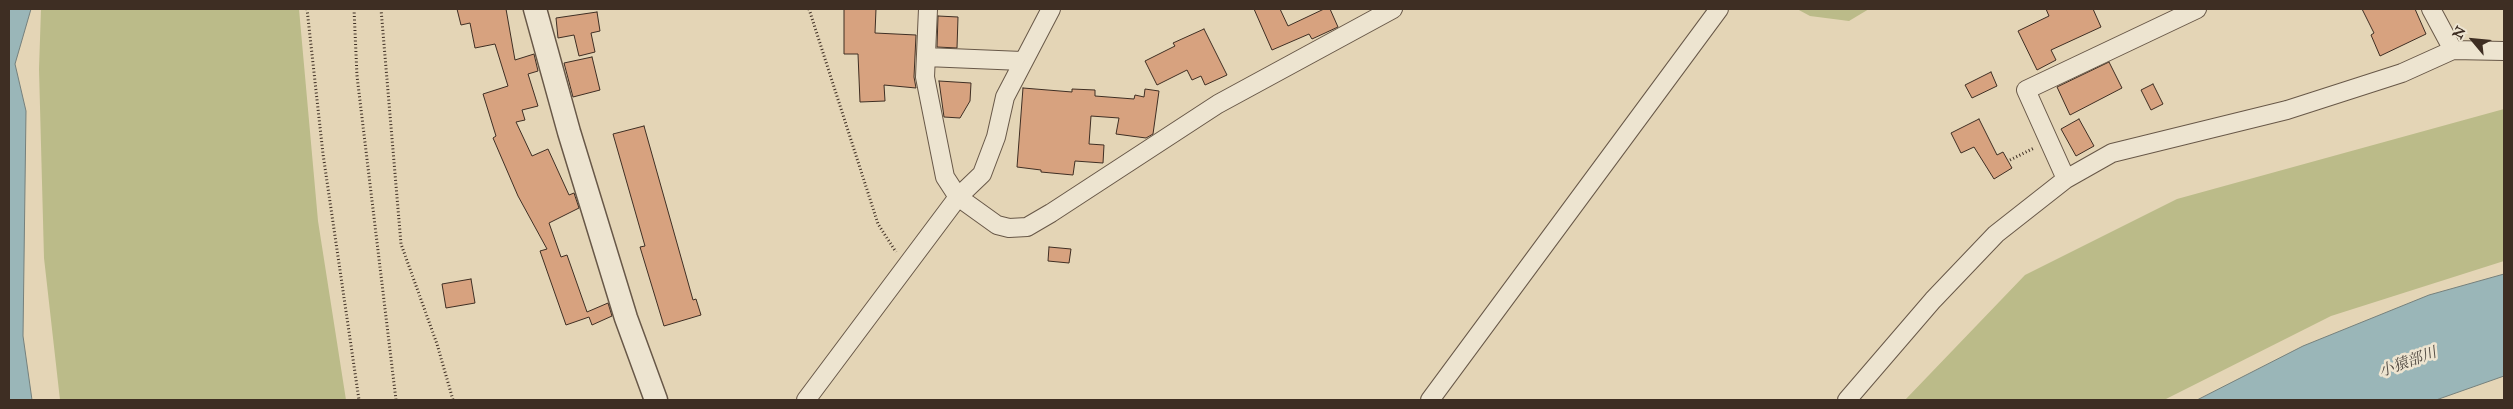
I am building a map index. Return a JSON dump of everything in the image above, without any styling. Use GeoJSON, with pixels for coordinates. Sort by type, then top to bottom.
{"type":"FeatureCollection","features":[{"type":"Feature","properties":{"kind":"street"},"geometry":{"type":"LineString","coordinates":[[535,9],[572,141],[626,318],[656,400]]}},
{"type":"Feature","properties":{"kind":"street"},"geometry":{"type":"LineString","coordinates":[[928,9],[925,77],[945,177],[958,197],[996,225],[1027,227],[1218,104],[1393,9]]}},
{"type":"Feature","properties":{"kind":"street"},"geometry":{"type":"LineString","coordinates":[[806,400],[958,197],[982,174],[996,137],[1005,97],[1022,61],[1051,9]]}},
{"type":"Feature","properties":{"kind":"street"},"geometry":{"type":"LineString","coordinates":[[1430,400],[1718,9]]}},
{"type":"Feature","properties":{"kind":"street"},"geometry":{"type":"LineString","coordinates":[[2066,179],[2026,90],[2197,9]]}},
{"type":"Feature","properties":{"kind":"street"},"geometry":{"type":"LineString","coordinates":[[2431,9],[2453,50]]}},
{"type":"Feature","properties":{"kind":"street"},"geometry":{"type":"LineString","coordinates":[[1847,400],[1933,300],[1996,234],[2066,179],[2112,154],[2287,110],[2402,73],[2453,50],[2504,51]]}},
{"type":"Feature","properties":{"kind":"street"},"geometry":{"type":"LineString","coordinates":[[926,57],[1022,61]]}},
{"type":"Feature","properties":{"kind":"path"},"geometry":{"type":"LineString","coordinates":[[308,9],[323,154],[359,400]]}},
{"type":"Feature","properties":{"kind":"path"},"geometry":{"type":"LineString","coordinates":[[354,9],[357,76],[396,400]]}},
{"type":"Feature","properties":{"kind":"path"},"geometry":{"type":"LineString","coordinates":[[380,9],[400,244],[437,344],[453,400]]}},
{"type":"Feature","properties":{"kind":"path"},"geometry":{"type":"LineString","coordinates":[[809,9],[878,224],[896,252],[909,263]]}},
{"type":"Feature","properties":{"kind":"path"},"geometry":{"type":"LineString","coordinates":[[2010,160],[2048,141]]}},
{"type":"Feature","properties":{"kind":"green space"},"geometry":{"type":"Polygon","coordinates":[[[41,9],[299,9],[318,221],[346,400],[60,400],[44,258],[39,69],[41,9]]]}},
{"type":"Feature","properties":{"kind":"green space"},"geometry":{"type":"Polygon","coordinates":[[[1797,9],[1869,9],[1849,21],[1810,16],[1797,9]]]}},
{"type":"Feature","properties":{"kind":"green space"},"geometry":{"type":"Polygon","coordinates":[[[2504,109],[2504,261],[2331,316],[2164,400],[1905,400],[2025,275],[2177,199],[2504,109]]]}},
{"type":"Feature","properties":{"kind":"water"},"geometry":{"type":"Polygon","coordinates":[[[9,9],[31,9],[15,64],[26,111],[23,336],[32,400],[9,400],[9,9]]]}},
{"type":"Feature","properties":{"kind":"water","name":"小猿部川"},"geometry":{"type":"Polygon","coordinates":[[[2504,274],[2504,376],[2436,400],[2197,400],[2303,346],[2429,295],[2504,274]]]}},
{"type":"Feature","properties":{"kind":"building"},"geometry":{"type":"Polygon","coordinates":[[[457,9],[506,9],[515,60],[534,54],[538,71],[528,74],[538,106],[522,110],[525,120],[516,122],[532,156],[548,149],[569,195],[574,193],[579,208],[549,223],[561,257],[567,255],[587,312],[608,303],[612,316],[592,325],[589,317],[566,325],[540,251],[547,249],[518,196],[493,138],[496,136],[483,94],[508,86],[495,44],[475,48],[470,23],[461,25],[457,9]]]}},
{"type":"Feature","properties":{"kind":"building"},"geometry":{"type":"Polygon","coordinates":[[[844,9],[876,9],[875,33],[916,35],[914,77],[916,88],[884,85],[885,101],[860,102],[858,54],[844,54],[844,9]]]}},
{"type":"Feature","properties":{"kind":"building"},"geometry":{"type":"Polygon","coordinates":[[[1254,9],[1280,9],[1288,26],[1324,9],[1330,9],[1338,27],[1312,39],[1309,34],[1272,50],[1254,9]]]}},
{"type":"Feature","properties":{"kind":"building"},"geometry":{"type":"Polygon","coordinates":[[[2046,9],[2093,9],[2101,27],[2051,50],[2056,60],[2037,70],[2018,31],[2049,16],[2046,9]]]}},
{"type":"Feature","properties":{"kind":"building"},"geometry":{"type":"Polygon","coordinates":[[[2362,9],[2415,9],[2426,34],[2380,56],[2371,35],[2374,33],[2362,9]]]}},
{"type":"Feature","properties":{"kind":"building"},"geometry":{"type":"Polygon","coordinates":[[[597,12],[600,31],[591,33],[595,52],[579,56],[574,35],[558,38],[556,18],[597,12]]]}},
{"type":"Feature","properties":{"kind":"building"},"geometry":{"type":"Polygon","coordinates":[[[938,16],[958,17],[957,48],[937,47],[938,16]]]}},
{"type":"Feature","properties":{"kind":"building"},"geometry":{"type":"Polygon","coordinates":[[[1204,29],[1227,75],[1205,85],[1201,76],[1192,80],[1187,70],[1157,85],[1145,61],[1175,46],[1173,43],[1204,29]]]}},
{"type":"Feature","properties":{"kind":"building"},"geometry":{"type":"Polygon","coordinates":[[[592,57],[600,90],[573,97],[564,63],[592,57]]]}},
{"type":"Feature","properties":{"kind":"building"},"geometry":{"type":"Polygon","coordinates":[[[2109,62],[2122,88],[2070,115],[2057,87],[2109,62]]]}},
{"type":"Feature","properties":{"kind":"building"},"geometry":{"type":"Polygon","coordinates":[[[1991,72],[1997,86],[1972,98],[1965,85],[1991,72]]]}},
{"type":"Feature","properties":{"kind":"building"},"geometry":{"type":"Polygon","coordinates":[[[939,81],[971,83],[970,101],[960,118],[944,117],[939,81]]]}},
{"type":"Feature","properties":{"kind":"building"},"geometry":{"type":"Polygon","coordinates":[[[2153,84],[2163,104],[2151,110],[2141,90],[2153,84]]]}},
{"type":"Feature","properties":{"kind":"building"},"geometry":{"type":"Polygon","coordinates":[[[1023,88],[1072,92],[1072,89],[1095,90],[1095,96],[1134,99],[1135,95],[1144,97],[1145,89],[1159,91],[1153,134],[1146,138],[1116,134],[1119,118],[1091,116],[1089,144],[1104,145],[1103,163],[1075,161],[1073,175],[1041,172],[1041,170],[1017,167],[1023,88]]]}},
{"type":"Feature","properties":{"kind":"building"},"geometry":{"type":"Polygon","coordinates":[[[1979,119],[1997,155],[2003,152],[2012,168],[1994,179],[1974,147],[1961,153],[1951,133],[1979,119]]]}},
{"type":"Feature","properties":{"kind":"building"},"geometry":{"type":"Polygon","coordinates":[[[2079,119],[2094,146],[2076,156],[2061,129],[2079,119]]]}},
{"type":"Feature","properties":{"kind":"building"},"geometry":{"type":"Polygon","coordinates":[[[644,126],[693,300],[696,299],[701,315],[664,326],[640,247],[645,246],[613,134],[644,126]]]}},
{"type":"Feature","properties":{"kind":"building"},"geometry":{"type":"Polygon","coordinates":[[[1049,247],[1071,249],[1069,263],[1048,261],[1049,247]]]}},
{"type":"Feature","properties":{"kind":"building"},"geometry":{"type":"Polygon","coordinates":[[[471,279],[475,303],[446,308],[442,284],[471,279]]]}}]}
